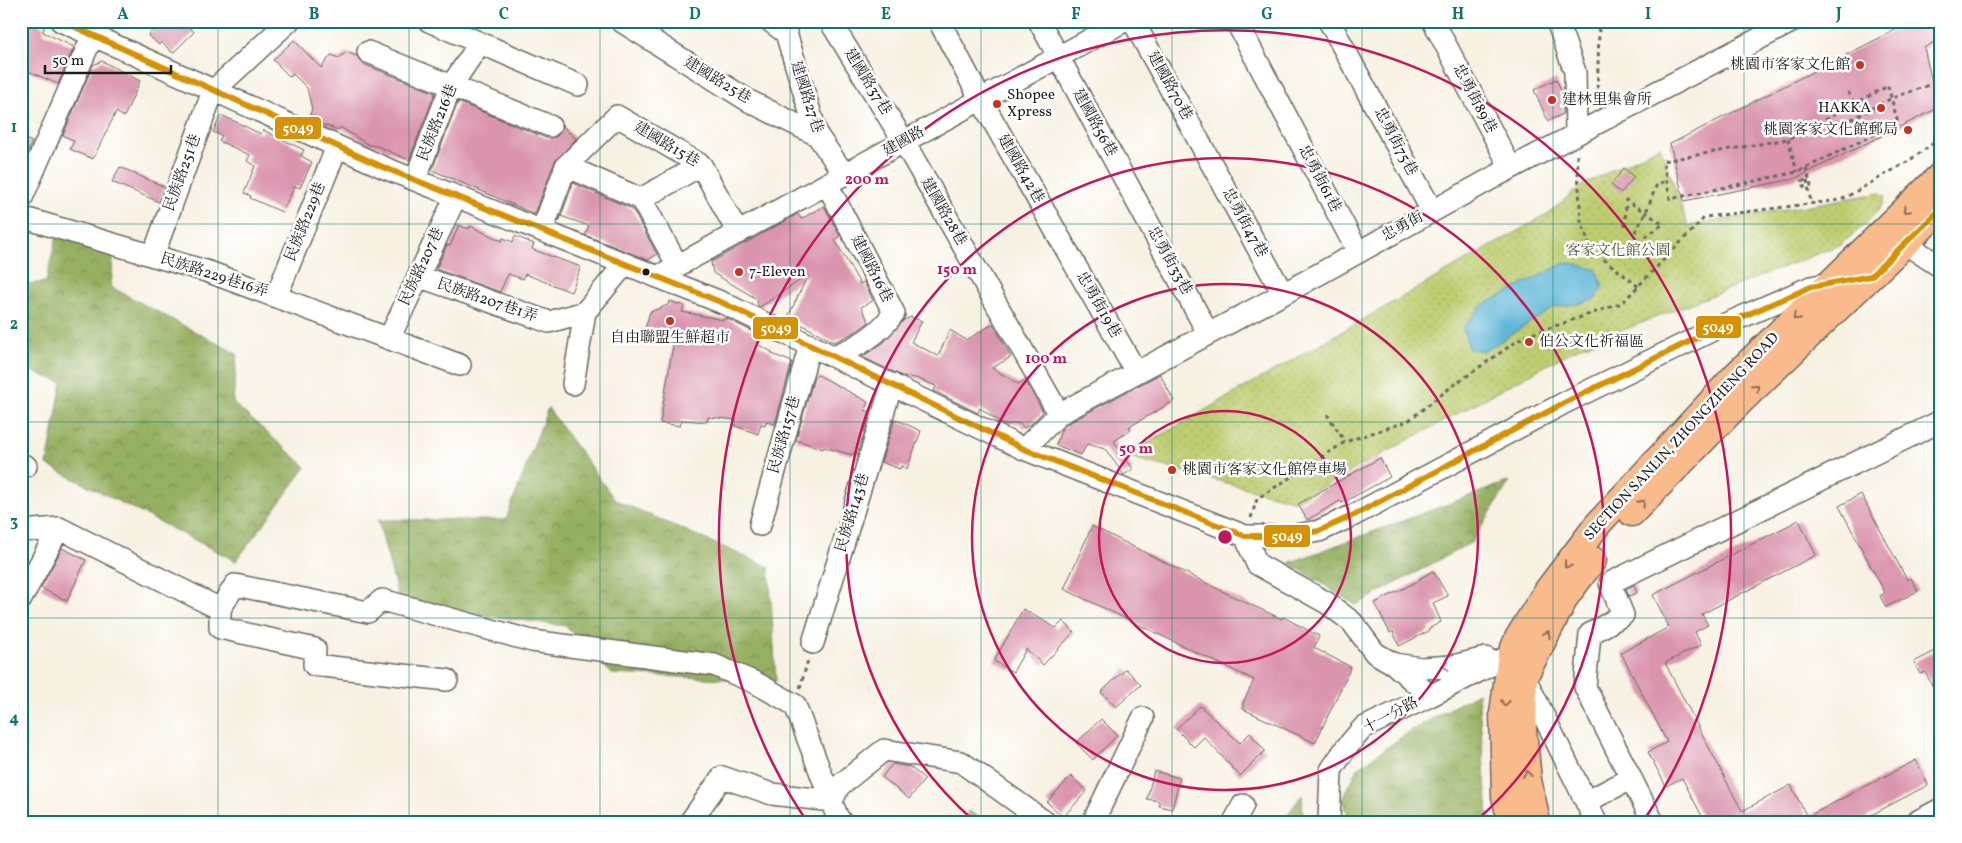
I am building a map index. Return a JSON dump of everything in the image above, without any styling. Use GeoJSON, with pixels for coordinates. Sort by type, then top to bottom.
{"type":"FeatureCollection","features":[{"type":"Feature","properties":{"kind":"main road","name":"SECTION SANLIN, ZHONGZHENG ROAD"},"geometry":{"type":"LineString","coordinates":[[1524,677],[1566,596],[1612,534],[1744,398],[1871,276],[1941,175]]}},
{"type":"Feature","properties":{"kind":"main road","name":"SECTION SANLIN, ZHONGZHENG ROAD"},"geometry":{"type":"LineString","coordinates":[[1511,822],[1505,796],[1503,713],[1511,655],[1518,638],[1547,591],[1598,524],[1735,376],[1831,283],[1897,236],[1941,209]]}},
{"type":"Feature","properties":{"kind":"main road"},"geometry":{"type":"LineString","coordinates":[[1524,677],[1523,730],[1528,780],[1537,822]]}},
{"type":"Feature","properties":{"kind":"street"},"geometry":{"type":"LineString","coordinates":[[61,21],[92,37],[337,147],[723,303],[1024,449],[1245,536],[1289,536],[1318,531],[1354,515],[1568,401],[1721,326],[1811,288],[1871,276]]}},
{"type":"Feature","properties":{"kind":"street"},"geometry":{"type":"LineString","coordinates":[[213,91],[289,21]]}},
{"type":"Feature","properties":{"kind":"street"},"geometry":{"type":"LineString","coordinates":[[429,21],[578,85]]}},
{"type":"Feature","properties":{"kind":"street","name":"建國路25巷"},"geometry":{"type":"LineString","coordinates":[[620,21],[749,101],[817,135]]}},
{"type":"Feature","properties":{"kind":"street","name":"建國路27巷"},"geometry":{"type":"LineString","coordinates":[[770,21],[786,33],[817,135],[835,179]]}},
{"type":"Feature","properties":{"kind":"street","name":"建國路37巷"},"geometry":{"type":"LineString","coordinates":[[830,21],[904,142]]}},
{"type":"Feature","properties":{"kind":"street","name":"建國路42巷"},"geometry":{"type":"LineString","coordinates":[[939,21],[981,100],[1060,238]]}},
{"type":"Feature","properties":{"kind":"street","name":"建國路56巷"},"geometry":{"type":"LineString","coordinates":[[1039,21],[1130,189]]}},
{"type":"Feature","properties":{"kind":"street","name":"建國路"},"geometry":{"type":"LineString","coordinates":[[657,277],[1124,21]]}},
{"type":"Feature","properties":{"kind":"street","name":"建國路70巷"},"geometry":{"type":"LineString","coordinates":[[1133,21],[1205,152]]}},
{"type":"Feature","properties":{"kind":"street","name":"忠勇街61巷"},"geometry":{"type":"LineString","coordinates":[[1236,21],[1358,252]]}},
{"type":"Feature","properties":{"kind":"street","name":"忠勇街75巷"},"geometry":{"type":"LineString","coordinates":[[1329,21],[1432,212]]}},
{"type":"Feature","properties":{"kind":"street"},"geometry":{"type":"LineString","coordinates":[[1557,21],[1575,72],[1576,134]]}},
{"type":"Feature","properties":{"kind":"street","name":"忠勇街"},"geometry":{"type":"LineString","coordinates":[[1024,449],[1058,414],[1283,294],[1511,168],[1793,21]]}},
{"type":"Feature","properties":{"kind":"street","name":"忠勇街89巷"},"geometry":{"type":"LineString","coordinates":[[1435,26],[1511,168]]}},
{"type":"Feature","properties":{"kind":"street"},"geometry":{"type":"LineString","coordinates":[[21,200],[92,37]]}},
{"type":"Feature","properties":{"kind":"street","name":"民族路216巷"},"geometry":{"type":"LineString","coordinates":[[415,180],[451,86],[480,43]]}},
{"type":"Feature","properties":{"kind":"street"},"geometry":{"type":"LineString","coordinates":[[368,52],[550,126]]}},
{"type":"Feature","properties":{"kind":"street","name":"民族路251巷"},"geometry":{"type":"LineString","coordinates":[[153,256],[213,91]]}},
{"type":"Feature","properties":{"kind":"street","name":"建國路15巷"},"geometry":{"type":"LineString","coordinates":[[566,166],[617,116],[701,165],[738,233]]}},
{"type":"Feature","properties":{"kind":"street","name":"建國路28巷"},"geometry":{"type":"LineString","coordinates":[[904,142],[1058,414]]}},
{"type":"Feature","properties":{"kind":"street","name":"民族路229巷"},"geometry":{"type":"LineString","coordinates":[[276,297],[337,147]]}},
{"type":"Feature","properties":{"kind":"street","name":"忠勇街47巷"},"geometry":{"type":"LineString","coordinates":[[1205,152],[1283,294]]}},
{"type":"Feature","properties":{"kind":"street"},"geometry":{"type":"LineString","coordinates":[[641,199],[701,165]]}},
{"type":"Feature","properties":{"kind":"street"},"geometry":{"type":"LineString","coordinates":[[542,231],[566,166],[641,199],[678,266]]}},
{"type":"Feature","properties":{"kind":"street","name":"建國路16巷"},"geometry":{"type":"LineString","coordinates":[[833,356],[848,350],[883,328],[894,313],[835,179]]}},
{"type":"Feature","properties":{"kind":"street","name":"忠勇街33巷"},"geometry":{"type":"LineString","coordinates":[[1130,189],[1208,333]]}},
{"type":"Feature","properties":{"kind":"street","name":"民族路207巷"},"geometry":{"type":"LineString","coordinates":[[389,339],[456,196]]}},
{"type":"Feature","properties":{"kind":"street","name":"民族路229巷16弄"},"geometry":{"type":"LineString","coordinates":[[21,217],[208,272],[460,365]]}},
{"type":"Feature","properties":{"kind":"street"},"geometry":{"type":"LineString","coordinates":[[1897,236],[1941,267]]}},
{"type":"Feature","properties":{"kind":"street","name":"忠勇街19巷"},"geometry":{"type":"LineString","coordinates":[[1060,238],[1136,372]]}},
{"type":"Feature","properties":{"kind":"street"},"geometry":{"type":"LineString","coordinates":[[573,384],[585,312],[625,264]]}},
{"type":"Feature","properties":{"kind":"street","name":"民族路207巷1弄"},"geometry":{"type":"LineString","coordinates":[[418,276],[549,322],[585,312]]}},
{"type":"Feature","properties":{"kind":"street","name":"民族路157巷"},"geometry":{"type":"LineString","coordinates":[[760,525],[810,345]]}},
{"type":"Feature","properties":{"kind":"street","name":"民族路143巷"},"geometry":{"type":"LineString","coordinates":[[813,643],[892,384]]}},
{"type":"Feature","properties":{"kind":"street"},"geometry":{"type":"LineString","coordinates":[[1653,822],[1585,687],[1590,634],[1623,615],[1610,583],[1941,420]]}},
{"type":"Feature","properties":{"kind":"street"},"geometry":{"type":"LineString","coordinates":[[21,531],[59,528],[220,609]]}},
{"type":"Feature","properties":{"kind":"street"},"geometry":{"type":"LineString","coordinates":[[22,594],[59,528]]}},
{"type":"Feature","properties":{"kind":"street"},"geometry":{"type":"LineString","coordinates":[[1245,536],[1257,564],[1327,603],[1352,622],[1375,653],[1394,664],[1430,696]]}},
{"type":"Feature","properties":{"kind":"street"},"geometry":{"type":"LineString","coordinates":[[447,680],[314,665],[315,649],[220,628],[220,609],[235,585],[368,612],[382,600],[532,640],[714,665],[756,683],[796,705],[841,822]]}},
{"type":"Feature","properties":{"kind":"street"},"geometry":{"type":"LineString","coordinates":[[1394,664],[1421,668],[1453,666],[1480,659],[1511,655],[1524,677],[1596,822]]}},
{"type":"Feature","properties":{"kind":"street","name":"十一分路"},"geometry":{"type":"LineString","coordinates":[[1316,822],[1320,792],[1331,770],[1346,748],[1364,728],[1511,655]]}},
{"type":"Feature","properties":{"kind":"street"},"geometry":{"type":"LineString","coordinates":[[1093,822],[1142,718]]}},
{"type":"Feature","properties":{"kind":"street"},"geometry":{"type":"LineString","coordinates":[[832,801],[839,786],[884,750],[961,762],[1044,822]]}},
{"type":"Feature","properties":{"kind":"street"},"geometry":{"type":"LineString","coordinates":[[1329,822],[1331,770]]}},
{"type":"Feature","properties":{"kind":"street"},"geometry":{"type":"LineString","coordinates":[[690,822],[722,777],[772,794],[832,801]]}},
{"type":"Feature","properties":{"kind":"street"},"geometry":{"type":"LineString","coordinates":[[1586,802],[1630,779]]}},
{"type":"Feature","properties":{"kind":"street"},"geometry":{"type":"LineString","coordinates":[[1916,822],[1941,810]]}},
{"type":"Feature","properties":{"kind":"path"},"geometry":{"type":"LineString","coordinates":[[1595,21],[1599,31],[1597,124]]}},
{"type":"Feature","properties":{"kind":"path"},"geometry":{"type":"LineString","coordinates":[[1837,127],[1892,98],[1932,84]]}},
{"type":"Feature","properties":{"kind":"path"},"geometry":{"type":"LineString","coordinates":[[1888,86],[1898,123],[1797,172],[1670,199],[1663,161],[1788,139],[1855,104],[1888,86]]}},
{"type":"Feature","properties":{"kind":"path"},"geometry":{"type":"LineString","coordinates":[[1848,92],[1855,104]]}},
{"type":"Feature","properties":{"kind":"path"},"geometry":{"type":"LineString","coordinates":[[1576,134],[1581,222],[1592,250],[1638,287]]}},
{"type":"Feature","properties":{"kind":"path"},"geometry":{"type":"LineString","coordinates":[[1245,536],[1258,500],[1346,442],[1408,421],[1452,387],[1523,337],[1622,303],[1705,217],[1841,200],[1906,162],[1941,138]]}},
{"type":"Feature","properties":{"kind":"path"},"geometry":{"type":"LineString","coordinates":[[1788,139],[1797,172]]}},
{"type":"Feature","properties":{"kind":"path"},"geometry":{"type":"LineString","coordinates":[[1806,168],[1811,186],[1804,187],[1802,181],[1807,180],[1811,203]]}},
{"type":"Feature","properties":{"kind":"path"},"geometry":{"type":"LineString","coordinates":[[1635,232],[1646,212],[1657,184],[1667,181]]}},
{"type":"Feature","properties":{"kind":"path"},"geometry":{"type":"LineString","coordinates":[[1625,226],[1626,200],[1663,224],[1644,238]]}},
{"type":"Feature","properties":{"kind":"path"},"geometry":{"type":"LineString","coordinates":[[1327,414],[1346,442]]}},
{"type":"Feature","properties":{"kind":"path"},"geometry":{"type":"LineString","coordinates":[[796,705],[813,643]]}},
{"type":"Feature","properties":{"kind":"green space","name":"客家文化館公園"},"geometry":{"type":"Polygon","coordinates":[[[1660,146],[1688,226],[1880,193],[1885,196],[1879,209],[1873,216],[1840,245],[1580,347],[1296,501],[1125,456],[1549,213],[1581,186],[1660,146]]]}},
{"type":"Feature","properties":{"kind":"green space"},"geometry":{"type":"Polygon","coordinates":[[[61,217],[114,248],[111,287],[237,354],[233,403],[306,467],[236,561],[47,465],[62,382],[21,368],[21,285],[46,282],[61,217]]]}},
{"type":"Feature","properties":{"kind":"green space"},"geometry":{"type":"Polygon","coordinates":[[[548,408],[615,500],[769,567],[776,681],[612,674],[566,626],[400,604],[378,520],[506,520],[548,408]]]}},
{"type":"Feature","properties":{"kind":"green space"},"geometry":{"type":"Polygon","coordinates":[[[1510,481],[1472,542],[1356,605],[1289,563],[1510,481]]]}},
{"type":"Feature","properties":{"kind":"green space"},"geometry":{"type":"Polygon","coordinates":[[[1478,693],[1488,816],[1491,822],[1350,822],[1343,798],[1359,767],[1412,730],[1478,693]]]}},
{"type":"Feature","properties":{"kind":"green space"},"geometry":{"type":"Polygon","coordinates":[[[1302,795],[1303,822],[1282,822],[1302,795]]]}},
{"type":"Feature","properties":{"kind":"green space"},"geometry":{"type":"Polygon","coordinates":[[[968,811],[989,822],[965,822],[968,811]]]}},
{"type":"Feature","properties":{"kind":"water"},"geometry":{"type":"Polygon","coordinates":[[[1566,262],[1596,269],[1603,287],[1595,299],[1579,304],[1555,307],[1485,351],[1469,349],[1463,328],[1481,306],[1566,262]]]}},
{"type":"Feature","properties":{"kind":"building"},"geometry":{"type":"Polygon","coordinates":[[[26,21],[31,21],[44,27],[43,32],[74,47],[58,84],[21,68],[21,31],[26,21]]]}},
{"type":"Feature","properties":{"kind":"building"},"geometry":{"type":"Polygon","coordinates":[[[162,21],[183,21],[194,32],[173,53],[161,42],[159,45],[148,35],[162,21]]]}},
{"type":"Feature","properties":{"kind":"building"},"geometry":{"type":"Polygon","coordinates":[[[1913,21],[1941,21],[1941,38],[1924,48],[1938,108],[1794,179],[1684,201],[1670,144],[1913,21]]]}},
{"type":"Feature","properties":{"kind":"building"},"geometry":{"type":"Polygon","coordinates":[[[294,40],[321,68],[331,55],[339,58],[346,52],[357,56],[363,64],[435,93],[409,160],[377,146],[369,145],[340,127],[339,130],[315,122],[317,117],[310,115],[312,109],[307,88],[293,74],[290,77],[273,60],[294,40]]]}},
{"type":"Feature","properties":{"kind":"building"},"geometry":{"type":"Polygon","coordinates":[[[102,61],[140,81],[124,117],[116,112],[93,159],[70,149],[74,141],[63,135],[93,65],[102,61]]]}},
{"type":"Feature","properties":{"kind":"building","name":"建林里集會所"},"geometry":{"type":"Polygon","coordinates":[[[1556,79],[1563,94],[1563,114],[1548,121],[1534,90],[1556,79]]]}},
{"type":"Feature","properties":{"kind":"building"},"geometry":{"type":"Polygon","coordinates":[[[458,102],[546,138],[557,136],[561,131],[562,125],[576,139],[555,161],[535,214],[432,170],[458,102]]]}},
{"type":"Feature","properties":{"kind":"building"},"geometry":{"type":"Polygon","coordinates":[[[221,115],[261,134],[263,130],[304,150],[301,156],[312,162],[300,188],[295,186],[282,212],[250,198],[251,196],[244,193],[255,166],[247,161],[250,155],[219,141],[222,136],[213,132],[221,115]]]}},
{"type":"Feature","properties":{"kind":"building"},"geometry":{"type":"Polygon","coordinates":[[[21,137],[32,142],[21,168],[21,137]]]}},
{"type":"Feature","properties":{"kind":"building"},"geometry":{"type":"Polygon","coordinates":[[[120,167],[165,187],[159,202],[112,182],[120,167]]]}},
{"type":"Feature","properties":{"kind":"building"},"geometry":{"type":"Polygon","coordinates":[[[1624,168],[1634,177],[1621,193],[1611,185],[1624,168]]]}},
{"type":"Feature","properties":{"kind":"building"},"geometry":{"type":"Polygon","coordinates":[[[573,183],[632,209],[657,254],[648,260],[585,235],[589,226],[561,216],[573,183]]]}},
{"type":"Feature","properties":{"kind":"building"},"geometry":{"type":"Polygon","coordinates":[[[824,206],[840,236],[835,240],[860,284],[864,282],[873,301],[861,307],[869,322],[853,333],[834,342],[788,317],[808,275],[760,307],[758,306],[757,299],[713,273],[711,262],[798,214],[801,219],[824,206]]]}},
{"type":"Feature","properties":{"kind":"building"},"geometry":{"type":"Polygon","coordinates":[[[459,225],[469,229],[470,226],[502,241],[503,238],[513,242],[515,236],[534,244],[532,249],[534,250],[581,267],[571,292],[525,274],[523,279],[508,274],[500,292],[436,269],[447,245],[450,246],[459,225]]]}},
{"type":"Feature","properties":{"kind":"building"},"geometry":{"type":"Polygon","coordinates":[[[669,301],[684,306],[682,312],[724,320],[725,318],[760,335],[757,344],[772,352],[772,354],[792,362],[775,424],[766,421],[765,426],[761,424],[758,434],[735,426],[737,420],[708,417],[707,422],[682,420],[680,426],[660,423],[673,345],[672,341],[654,337],[660,331],[645,329],[650,312],[668,305],[669,301]]]}},
{"type":"Feature","properties":{"kind":"building"},"geometry":{"type":"Polygon","coordinates":[[[911,317],[922,321],[911,342],[938,356],[950,330],[966,340],[993,324],[1011,357],[992,368],[1018,384],[1025,380],[1043,412],[1030,425],[1024,428],[1019,423],[1004,425],[980,408],[978,413],[934,391],[936,386],[916,378],[904,377],[862,357],[883,343],[904,320],[911,317]]]}},
{"type":"Feature","properties":{"kind":"building"},"geometry":{"type":"Polygon","coordinates":[[[1160,374],[1174,401],[1129,427],[1131,430],[1114,441],[1133,469],[1124,475],[1105,449],[1087,444],[1081,455],[1056,445],[1061,430],[1067,424],[1160,374]]]}},
{"type":"Feature","properties":{"kind":"building"},"geometry":{"type":"Polygon","coordinates":[[[818,375],[868,402],[865,410],[870,412],[857,455],[824,447],[823,449],[796,440],[814,377],[818,375]]]}},
{"type":"Feature","properties":{"kind":"building"},"geometry":{"type":"Polygon","coordinates":[[[895,419],[921,431],[907,469],[901,466],[900,469],[881,462],[895,419]]]}},
{"type":"Feature","properties":{"kind":"building"},"geometry":{"type":"Polygon","coordinates":[[[1380,458],[1390,477],[1342,503],[1340,501],[1307,520],[1298,504],[1380,458]]]}},
{"type":"Feature","properties":{"kind":"building"},"geometry":{"type":"Polygon","coordinates":[[[1861,494],[1907,580],[1911,578],[1918,591],[1886,607],[1880,596],[1885,593],[1839,506],[1861,494]]]}},
{"type":"Feature","properties":{"kind":"building"},"geometry":{"type":"Polygon","coordinates":[[[1799,520],[1816,555],[1702,614],[1708,625],[1695,632],[1701,645],[1665,663],[1742,811],[1791,785],[1807,817],[1916,760],[1928,785],[1858,822],[1705,822],[1682,778],[1666,786],[1648,752],[1667,742],[1621,653],[1669,627],[1653,595],[1799,520]]]}},
{"type":"Feature","properties":{"kind":"building"},"geometry":{"type":"Polygon","coordinates":[[[1092,526],[1234,597],[1282,619],[1283,617],[1319,636],[1314,648],[1351,667],[1315,743],[1243,709],[1243,703],[1254,680],[1064,589],[1092,526]]]}},
{"type":"Feature","properties":{"kind":"building"},"geometry":{"type":"Polygon","coordinates":[[[62,548],[86,560],[67,601],[41,588],[62,548]]]}},
{"type":"Feature","properties":{"kind":"building"},"geometry":{"type":"Polygon","coordinates":[[[1433,571],[1448,596],[1433,603],[1441,622],[1428,629],[1429,631],[1399,646],[1393,631],[1390,633],[1375,603],[1420,580],[1433,571]]]}},
{"type":"Feature","properties":{"kind":"building"},"geometry":{"type":"Polygon","coordinates":[[[1634,585],[1637,593],[1629,596],[1626,589],[1634,585]]]}},
{"type":"Feature","properties":{"kind":"building"},"geometry":{"type":"Polygon","coordinates":[[[1023,609],[1056,628],[1063,621],[1074,632],[1043,665],[1026,649],[1013,672],[994,661],[1023,609]]]}},
{"type":"Feature","properties":{"kind":"building"},"geometry":{"type":"Polygon","coordinates":[[[1941,648],[1941,702],[1925,672],[1920,674],[1914,662],[1941,648]]]}},
{"type":"Feature","properties":{"kind":"building"},"geometry":{"type":"Polygon","coordinates":[[[1126,669],[1141,685],[1116,707],[1101,692],[1126,669]]]}},
{"type":"Feature","properties":{"kind":"building"},"geometry":{"type":"Polygon","coordinates":[[[1200,706],[1240,743],[1250,733],[1265,751],[1240,776],[1204,737],[1194,747],[1176,729],[1200,706]]]}},
{"type":"Feature","properties":{"kind":"building"},"geometry":{"type":"Polygon","coordinates":[[[1101,719],[1117,735],[1093,760],[1076,743],[1101,719]]]}},
{"type":"Feature","properties":{"kind":"building"},"geometry":{"type":"Polygon","coordinates":[[[892,764],[910,767],[925,779],[909,799],[882,777],[892,764]]]}},
{"type":"Feature","properties":{"kind":"building"},"geometry":{"type":"Polygon","coordinates":[[[1154,771],[1180,778],[1172,809],[1159,806],[1159,801],[1147,799],[1154,771]]]}},
{"type":"Feature","properties":{"kind":"building"},"geometry":{"type":"Polygon","coordinates":[[[1071,776],[1087,791],[1063,817],[1047,802],[1071,776]]]}},
{"type":"Feature","properties":{"kind":"transit line","name":"5049"},"geometry":{"type":"LineString","coordinates":[[62,21],[385,168],[723,303],[1024,449],[1245,536],[1289,536],[1319,531],[1354,515],[1568,401],[1721,326],[1811,287],[1871,276],[1941,209]]}},
{"type":"Feature","properties":{"kind":"place","name":"桃園市客家文化館"},"geometry":{"type":"Point","coordinates":[1860,65]}},
{"type":"Feature","properties":{"kind":"place","name":"建林里集會所"},"geometry":{"type":"Point","coordinates":[1552,100]}},
{"type":"Feature","properties":{"kind":"place","name":"Shopee Xpress"},"geometry":{"type":"Point","coordinates":[997,104]}},
{"type":"Feature","properties":{"kind":"place","name":"HAKKA"},"geometry":{"type":"Point","coordinates":[1881,108]}},
{"type":"Feature","properties":{"kind":"place","name":"桃園客家文化館郵局"},"geometry":{"type":"Point","coordinates":[1908,130]}},
{"type":"Feature","properties":{"kind":"place","name":"7-Eleven"},"geometry":{"type":"Point","coordinates":[739,272]}},
{"type":"Feature","properties":{"kind":"place","name":"自由聯盟生鮮超市"},"geometry":{"type":"Point","coordinates":[670,321]}},
{"type":"Feature","properties":{"kind":"place","name":"伯公文化祈福區"},"geometry":{"type":"Point","coordinates":[1529,342]}},
{"type":"Feature","properties":{"kind":"place","name":"桃園市客家文化館停車場"},"geometry":{"type":"Point","coordinates":[1172,470]}}]}
